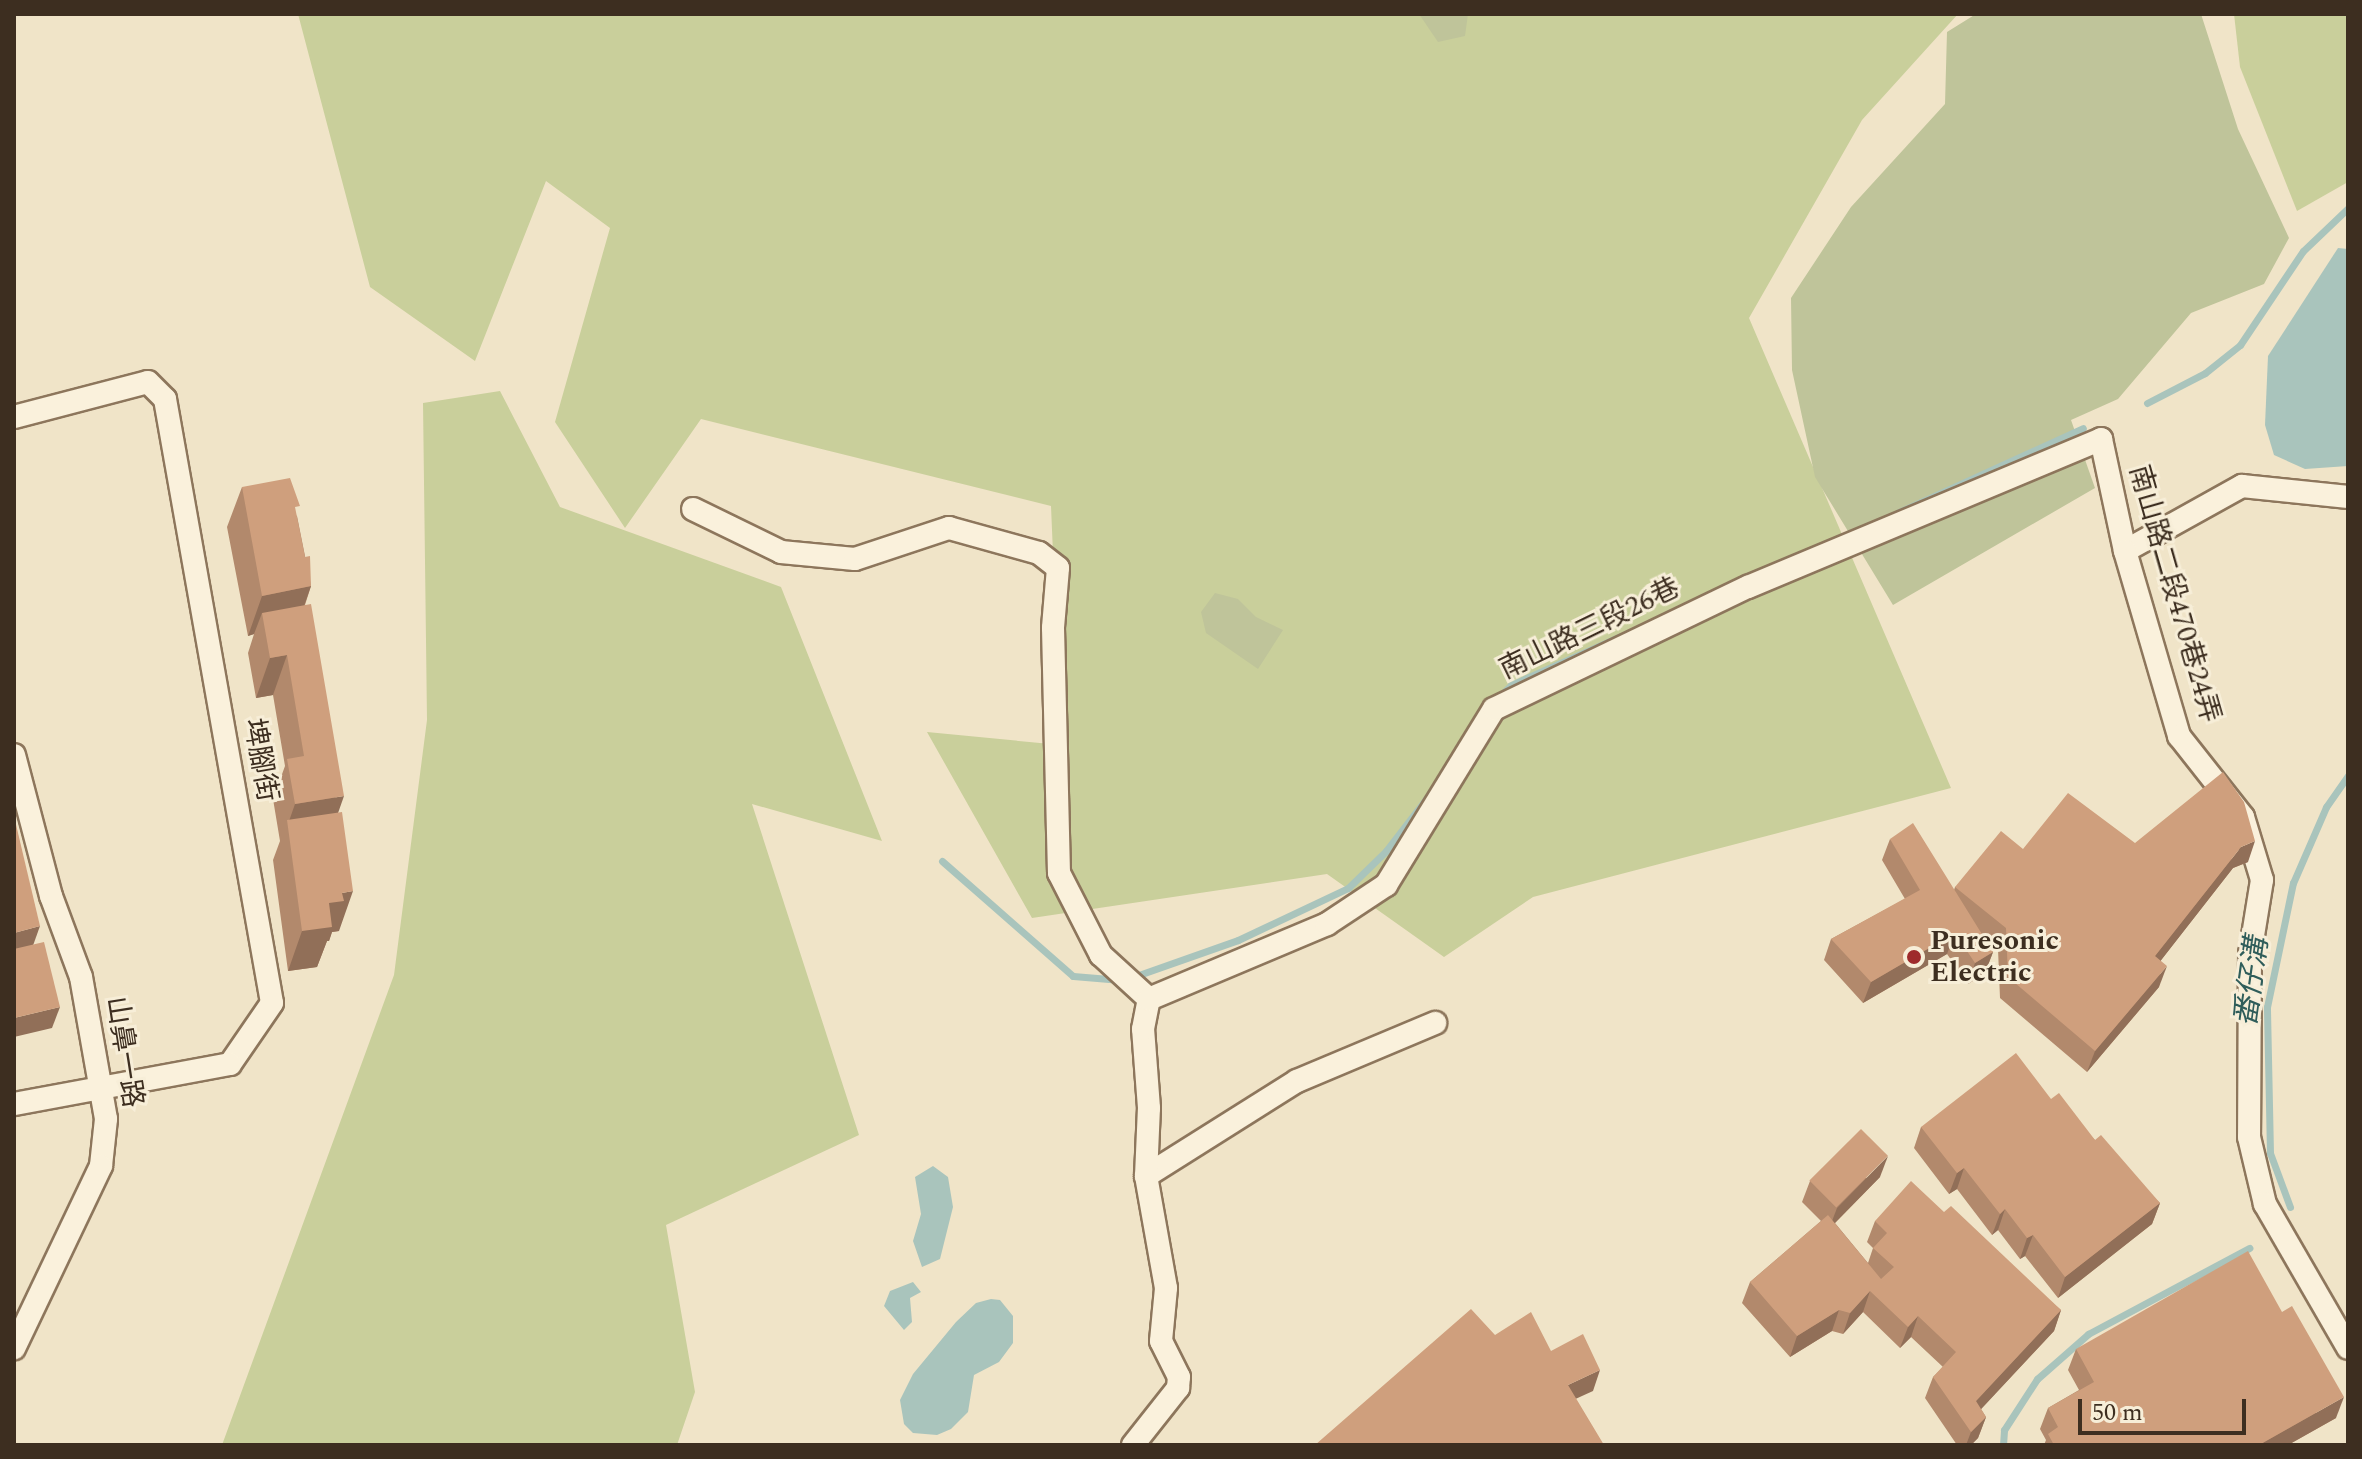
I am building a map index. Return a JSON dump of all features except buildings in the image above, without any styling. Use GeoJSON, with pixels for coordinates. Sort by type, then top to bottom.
{"type":"FeatureCollection","features":[{"type":"Feature","properties":{"kind":"street","name":"埤腳街"},"geometry":{"type":"LineString","coordinates":[[14,417],[148,382],[165,399],[272,1003],[230,1064],[14,1104]]}},
{"type":"Feature","properties":{"kind":"street","name":"南山路二段470巷24弄"},"geometry":{"type":"LineString","coordinates":[[2101,439],[2125,551],[2179,736],[2243,817],[2262,880],[2250,954],[2249,1137],[2273,1218],[2348,1348]]}},
{"type":"Feature","properties":{"kind":"street","name":"南山路三段26巷"},"geometry":{"type":"LineString","coordinates":[[1149,999],[1327,924],[1386,885],[1494,709],[1748,587],[2101,439]]}},
{"type":"Feature","properties":{"kind":"street"},"geometry":{"type":"LineString","coordinates":[[2125,551],[2242,486],[2348,497]]}},
{"type":"Feature","properties":{"kind":"street"},"geometry":{"type":"LineString","coordinates":[[693,509],[781,552],[855,559],[949,528],[1039,553],[1058,568],[1053,628],[1059,873],[1101,955],[1149,999],[1143,1029],[1149,1108],[1146,1176],[1166,1288],[1161,1341],[1179,1377],[1178,1388],[1133,1445]]}},
{"type":"Feature","properties":{"kind":"street","name":"山鼻一路"},"geometry":{"type":"LineString","coordinates":[[14,755],[51,896],[81,977],[106,1119],[101,1166],[14,1348]]}},
{"type":"Feature","properties":{"kind":"street"},"geometry":{"type":"LineString","coordinates":[[1146,1176],[1297,1081],[1435,1023]]}},
{"type":"Feature","properties":{"kind":"green space"},"geometry":{"type":"Polygon","coordinates":[[[298,14],[1958,14],[1862,120],[1749,318],[1951,788],[1533,897],[1444,957],[1327,874],[1032,918],[927,732],[1061,745],[1051,506],[701,419],[625,528],[555,422],[610,228],[546,181],[475,361],[370,287],[298,14]]]}},
{"type":"Feature","properties":{"kind":"green space"},"geometry":{"type":"Polygon","coordinates":[[[1419,14],[1468,14],[1465,36],[1438,42],[1419,14]]]}},
{"type":"Feature","properties":{"kind":"green space"},"geometry":{"type":"Polygon","coordinates":[[[1976,14],[2201,14],[2238,129],[2289,238],[2264,284],[2191,313],[2118,399],[2071,420],[2095,488],[1893,605],[1815,477],[1792,370],[1791,298],[1851,207],[1945,104],[1947,32],[1976,14]]]}},
{"type":"Feature","properties":{"kind":"green space"},"geometry":{"type":"Polygon","coordinates":[[[2234,14],[2348,14],[2348,182],[2297,211],[2240,67],[2234,14]]]}},
{"type":"Feature","properties":{"kind":"green space"},"geometry":{"type":"Polygon","coordinates":[[[500,391],[560,507],[781,587],[882,841],[752,804],[859,1135],[666,1225],[695,1392],[677,1445],[222,1445],[394,975],[427,720],[423,403],[500,391]]]}},
{"type":"Feature","properties":{"kind":"green space"},"geometry":{"type":"Polygon","coordinates":[[[1215,593],[1238,599],[1256,617],[1283,630],[1258,669],[1206,633],[1201,612],[1215,593]]]}},
{"type":"Feature","properties":{"kind":"water"},"geometry":{"type":"Polygon","coordinates":[[[2338,248],[2348,249],[2348,466],[2305,469],[2274,455],[2265,425],[2268,356],[2338,248]]]}},
{"type":"Feature","properties":{"kind":"water"},"geometry":{"type":"Polygon","coordinates":[[[933,1166],[948,1177],[953,1207],[940,1259],[922,1267],[913,1241],[921,1214],[915,1177],[933,1166]]]}},
{"type":"Feature","properties":{"kind":"water"},"geometry":{"type":"Polygon","coordinates":[[[913,1282],[921,1292],[910,1298],[912,1322],[904,1330],[884,1306],[890,1291],[913,1282]]]}},
{"type":"Feature","properties":{"kind":"water"},"geometry":{"type":"Polygon","coordinates":[[[1000,1300],[1013,1316],[1013,1343],[999,1362],[974,1375],[968,1412],[951,1429],[937,1435],[913,1433],[904,1424],[900,1400],[913,1374],[956,1322],[976,1303],[1000,1300]]]}},
{"type":"Feature","properties":{"kind":"waterway"},"geometry":{"type":"LineString","coordinates":[[2147,403],[2205,373],[2240,345],[2303,251],[2348,208]]}},
{"type":"Feature","properties":{"kind":"waterway"},"geometry":{"type":"LineString","coordinates":[[1899,512],[2083,428]]}},
{"type":"Feature","properties":{"kind":"waterway"},"geometry":{"type":"LineString","coordinates":[[1498,698],[1511,685],[1621,636]]}},
{"type":"Feature","properties":{"kind":"waterway","name":"番仔溝"},"geometry":{"type":"LineString","coordinates":[[2290,1207],[2270,1153],[2267,1007],[2293,883],[2326,807],[2348,775]]}},
{"type":"Feature","properties":{"kind":"waterway"},"geometry":{"type":"LineString","coordinates":[[1133,977],[1238,940],[1348,888],[1386,851],[1433,790]]}},
{"type":"Feature","properties":{"kind":"waterway"},"geometry":{"type":"LineString","coordinates":[[942,861],[1073,976],[1121,980]]}},
{"type":"Feature","properties":{"kind":"waterway","name":"番仔溝"},"geometry":{"type":"LineString","coordinates":[[2003,1445],[2004,1430],[2037,1379],[2088,1334],[2249,1248]]}},
{"type":"Feature","properties":{"kind":"place","name":"Puresonic Electric"},"geometry":{"type":"Point","coordinates":[1914,957]}}]}
